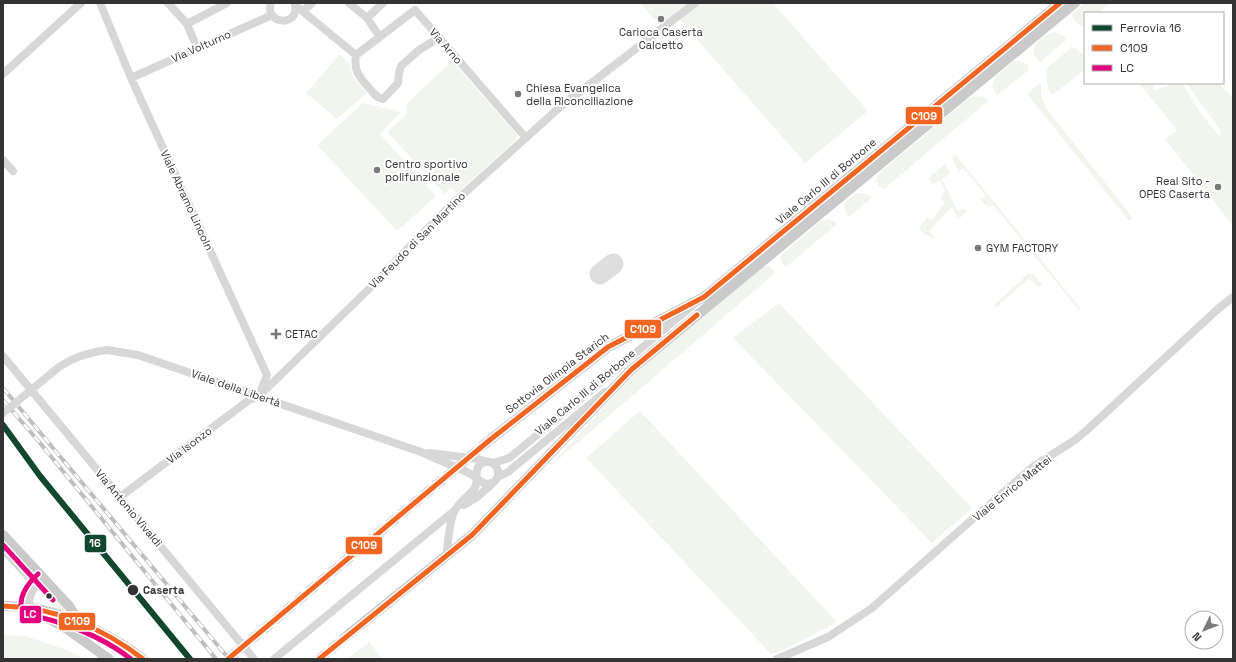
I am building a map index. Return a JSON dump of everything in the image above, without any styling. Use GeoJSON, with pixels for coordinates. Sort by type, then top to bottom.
{"type":"FeatureCollection","features":[{"type":"Feature","properties":{"kind":"main road","name":"Viale Carlo III di Borbone"},"geometry":{"type":"LineString","coordinates":[[704,297],[1060,3]]}},
{"type":"Feature","properties":{"kind":"main road","name":"Viale Carlo III di Borbone"},"geometry":{"type":"LineString","coordinates":[[632,370],[1076,3]]}},
{"type":"Feature","properties":{"kind":"main road","name":"Sottovia Olimpia Starich"},"geometry":{"type":"LineString","coordinates":[[491,439],[608,347],[704,297]]}},
{"type":"Feature","properties":{"kind":"main road"},"geometry":{"type":"LineString","coordinates":[[349,634],[472,535],[632,370]]}},
{"type":"Feature","properties":{"kind":"main road"},"geometry":{"type":"LineString","coordinates":[[3,535],[39,579],[72,609],[80,622]]}},
{"type":"Feature","properties":{"kind":"main road"},"geometry":{"type":"LineString","coordinates":[[3,606],[29,607],[80,622],[113,639],[143,659]]}},
{"type":"Feature","properties":{"kind":"main road"},"geometry":{"type":"LineString","coordinates":[[29,607],[67,629],[109,659]]}},
{"type":"Feature","properties":{"kind":"street"},"geometry":{"type":"LineString","coordinates":[[3,74],[80,3]]}},
{"type":"Feature","properties":{"kind":"street","name":"Viale Abramo Lincoln"},"geometry":{"type":"LineString","coordinates":[[100,3],[130,78],[267,375],[259,396]]}},
{"type":"Feature","properties":{"kind":"street"},"geometry":{"type":"LineString","coordinates":[[168,3],[187,24],[197,48]]}},
{"type":"Feature","properties":{"kind":"street"},"geometry":{"type":"LineString","coordinates":[[187,24],[227,3]]}},
{"type":"Feature","properties":{"kind":"street"},"geometry":{"type":"LineString","coordinates":[[303,11],[312,3]]}},
{"type":"Feature","properties":{"kind":"street"},"geometry":{"type":"LineString","coordinates":[[349,3],[367,18],[380,37]]}},
{"type":"Feature","properties":{"kind":"street"},"geometry":{"type":"LineString","coordinates":[[367,18],[383,3]]}},
{"type":"Feature","properties":{"kind":"street","name":"Via Feudo di San Martino"},"geometry":{"type":"LineString","coordinates":[[259,396],[375,283],[449,207],[559,108],[695,3]]}},
{"type":"Feature","properties":{"kind":"street"},"geometry":{"type":"LineString","coordinates":[[270,4],[272,15],[282,21],[290,19],[295,13],[295,4]]}},
{"type":"Feature","properties":{"kind":"street"},"geometry":{"type":"LineString","coordinates":[[295,4],[356,55]]}},
{"type":"Feature","properties":{"kind":"street","name":"Via Arno"},"geometry":{"type":"LineString","coordinates":[[432,42],[419,50],[401,66],[398,83],[382,99],[378,98],[359,77],[355,62],[356,55],[415,10],[526,138]]}},
{"type":"Feature","properties":{"kind":"street","name":"Via Volturno"},"geometry":{"type":"LineString","coordinates":[[130,78],[272,15]]}},
{"type":"Feature","properties":{"kind":"street"},"geometry":{"type":"LineString","coordinates":[[3,160],[13,171]]}},
{"type":"Feature","properties":{"kind":"street","name":"Viale Carlo III di Borbone"},"geometry":{"type":"LineString","coordinates":[[449,554],[447,551],[448,537],[454,511],[477,484],[478,478],[476,471],[480,465],[483,463],[492,463],[509,458],[513,455],[704,297]]}},
{"type":"Feature","properties":{"kind":"street","name":"Viale Enrico Mattei"},"geometry":{"type":"LineString","coordinates":[[777,659],[828,637],[872,608],[1034,466],[1075,440],[1087,430],[1219,308],[1233,297]]}},
{"type":"Feature","properties":{"kind":"street","name":"Viale della Libertà"},"geometry":{"type":"LineString","coordinates":[[3,413],[69,360],[87,354],[108,350],[138,355],[421,452],[478,478]]}},
{"type":"Feature","properties":{"kind":"street","name":"Via Antonio Vivaldi"},"geometry":{"type":"LineString","coordinates":[[3,356],[254,659]]}},
{"type":"Feature","properties":{"kind":"street","name":"Viale Carlo III di Borbone"},"geometry":{"type":"LineString","coordinates":[[274,659],[454,511],[477,497],[632,370]]}},
{"type":"Feature","properties":{"kind":"street","name":"Via Isonzo"},"geometry":{"type":"LineString","coordinates":[[120,497],[249,400],[259,396]]}},
{"type":"Feature","properties":{"kind":"street"},"geometry":{"type":"LineString","coordinates":[[421,452],[478,459],[496,465],[498,471],[496,480],[491,484],[485,484],[479,481],[478,478]]}},
{"type":"Feature","properties":{"kind":"street"},"geometry":{"type":"LineString","coordinates":[[3,549],[39,579],[31,594],[29,607]]}},
{"type":"Feature","properties":{"kind":"shaded area","name":"Carioca Caserta Calcetto"},"geometry":{"type":"Polygon","coordinates":[[[640,3],[688,3],[660,25],[640,3]]]}},
{"type":"Feature","properties":{"kind":"shaded area"},"geometry":{"type":"Polygon","coordinates":[[[699,3],[773,3],[868,111],[805,163],[679,19],[699,3]]]}},
{"type":"Feature","properties":{"kind":"shaded area"},"geometry":{"type":"Polygon","coordinates":[[[1084,3],[1111,3],[1099,12],[1084,12],[1083,26],[1075,22],[1072,14],[1084,3]]]}},
{"type":"Feature","properties":{"kind":"shaded area"},"geometry":{"type":"Polygon","coordinates":[[[1055,32],[1066,38],[1065,41],[1040,62],[1034,55],[1037,42],[1044,36],[1055,32]]]}},
{"type":"Feature","properties":{"kind":"shaded area"},"geometry":{"type":"Polygon","coordinates":[[[1072,47],[1084,55],[1084,71],[1052,95],[1048,86],[1047,68],[1072,47]]]}},
{"type":"Feature","properties":{"kind":"shaded area"},"geometry":{"type":"Polygon","coordinates":[[[340,54],[350,65],[353,77],[367,93],[337,119],[306,93],[340,54]]]}},
{"type":"Feature","properties":{"kind":"shaded area"},"geometry":{"type":"Polygon","coordinates":[[[452,61],[517,135],[516,140],[457,193],[451,188],[445,194],[387,132],[407,114],[406,104],[452,61]]]}},
{"type":"Feature","properties":{"kind":"shaded area"},"geometry":{"type":"Polygon","coordinates":[[[1014,61],[1020,61],[1027,64],[1029,70],[997,95],[992,87],[995,77],[1014,61]]]}},
{"type":"Feature","properties":{"kind":"shaded area"},"geometry":{"type":"Polygon","coordinates":[[[1041,82],[1041,95],[1046,108],[1133,218],[1129,221],[1027,94],[1041,82]]]}},
{"type":"Feature","properties":{"kind":"shaded area"},"geometry":{"type":"Polygon","coordinates":[[[1140,84],[1153,84],[1154,91],[1171,84],[1183,84],[1200,112],[1219,136],[1221,131],[1187,84],[1220,84],[1233,98],[1233,226],[1165,139],[1177,130],[1140,84]]]}},
{"type":"Feature","properties":{"kind":"shaded area"},"geometry":{"type":"Polygon","coordinates":[[[974,96],[984,97],[988,101],[884,189],[878,185],[876,182],[877,175],[969,98],[974,96]]]}},
{"type":"Feature","properties":{"kind":"shaded area","name":"Centro sportivo polifunzionale"},"geometry":{"type":"Polygon","coordinates":[[[363,103],[401,112],[380,134],[436,196],[397,231],[317,145],[363,103]]]}},
{"type":"Feature","properties":{"kind":"shaded area"},"geometry":{"type":"Polygon","coordinates":[[[955,154],[1081,309],[1079,310],[993,205],[989,208],[981,200],[986,195],[963,168],[959,172],[952,158],[955,154]]]}},
{"type":"Feature","properties":{"kind":"shaded area"},"geometry":{"type":"Polygon","coordinates":[[[946,163],[950,174],[942,179],[958,212],[965,208],[967,211],[960,218],[956,215],[952,207],[929,231],[935,238],[932,239],[919,229],[927,217],[932,220],[945,202],[940,199],[945,191],[940,181],[933,184],[928,179],[946,163]]]}},
{"type":"Feature","properties":{"kind":"shaded area"},"geometry":{"type":"Polygon","coordinates":[[[857,193],[866,194],[872,197],[849,217],[845,212],[844,205],[857,193]]]}},
{"type":"Feature","properties":{"kind":"shaded area"},"geometry":{"type":"Polygon","coordinates":[[[822,220],[833,220],[837,224],[786,267],[783,265],[780,259],[782,254],[822,220]]]}},
{"type":"Feature","properties":{"kind":"shaded area"},"geometry":{"type":"Polygon","coordinates":[[[768,266],[771,267],[775,273],[547,469],[629,380],[648,362],[759,269],[768,266]]]}},
{"type":"Feature","properties":{"kind":"shaded area"},"geometry":{"type":"Polygon","coordinates":[[[1029,273],[1034,275],[1042,284],[1037,287],[1031,280],[1028,279],[996,308],[994,305],[1029,273]]]}},
{"type":"Feature","properties":{"kind":"shaded area"},"geometry":{"type":"Polygon","coordinates":[[[779,303],[972,508],[932,543],[733,338],[779,303]]]}},
{"type":"Feature","properties":{"kind":"shaded area"},"geometry":{"type":"Polygon","coordinates":[[[640,411],[837,622],[784,650],[771,654],[586,458],[640,411]]]}},
{"type":"Feature","properties":{"kind":"shaded area"},"geometry":{"type":"Polygon","coordinates":[[[47,587],[65,608],[64,611],[57,612],[42,593],[47,587]]]}},
{"type":"Feature","properties":{"kind":"shaded area"},"geometry":{"type":"Polygon","coordinates":[[[3,635],[25,636],[67,650],[85,659],[3,659],[3,635]]]}},
{"type":"Feature","properties":{"kind":"shaded area"},"geometry":{"type":"Polygon","coordinates":[[[369,642],[383,659],[347,659],[369,642]]]}},
{"type":"Feature","properties":{"kind":"taxiway"},"geometry":{"type":"LineString","coordinates":[[600,274],[613,264]]}},
{"type":"Feature","properties":{"kind":"tunnel"},"geometry":{"type":"LineString","coordinates":[[228,659],[491,439]]}},
{"type":"Feature","properties":{"kind":"tunnel"},"geometry":{"type":"LineString","coordinates":[[319,659],[349,634]]}},
{"type":"Feature","properties":{"kind":"railway"},"geometry":{"type":"LineString","coordinates":[[3,388],[229,659]]}},
{"type":"Feature","properties":{"kind":"railway"},"geometry":{"type":"LineString","coordinates":[[3,400],[40,443],[216,659]]}},
{"type":"Feature","properties":{"kind":"rail line","name":"16"},"geometry":{"type":"LineString","coordinates":[[3,425],[40,476],[190,659]]}},
{"type":"Feature","properties":{"kind":"transit line","name":"C109"},"geometry":{"type":"LineString","coordinates":[[228,659],[491,439],[608,347],[704,297],[1060,3]]}},
{"type":"Feature","properties":{"kind":"transit line","name":"C109"},"geometry":{"type":"LineString","coordinates":[[319,659],[472,535],[631,370],[697,315]]}},
{"type":"Feature","properties":{"kind":"transit line","name":"LC"},"geometry":{"type":"LineString","coordinates":[[3,545],[53,600]]}},
{"type":"Feature","properties":{"kind":"transit line","name":"LC"},"geometry":{"type":"LineString","coordinates":[[38,574],[27,586],[22,597],[21,602],[24,612],[67,625],[86,633],[114,647],[131,659]]}},
{"type":"Feature","properties":{"kind":"transit line","name":"C109"},"geometry":{"type":"LineString","coordinates":[[3,606],[41,610],[77,621],[111,638],[143,659]]}},
{"type":"Feature","properties":{"kind":"place","name":"Carioca Caserta Calcetto"},"geometry":{"type":"Point","coordinates":[661,19]}},
{"type":"Feature","properties":{"kind":"place","name":"Chiesa Evangelica della Riconciliazione"},"geometry":{"type":"Point","coordinates":[518,94]}},
{"type":"Feature","properties":{"kind":"place","name":"Centro sportivo polifunzionale"},"geometry":{"type":"Point","coordinates":[377,170]}},
{"type":"Feature","properties":{"kind":"place","name":"Real Sito - OPES Caserta"},"geometry":{"type":"Point","coordinates":[1218,187]}},
{"type":"Feature","properties":{"kind":"place","name":"GYM FACTORY"},"geometry":{"type":"Point","coordinates":[978,248]}},
{"type":"Feature","properties":{"kind":"place","name":"CETAC"},"geometry":{"type":"Point","coordinates":[276,334]}},
{"type":"Feature","properties":{"kind":"place","name":"Caserta"},"geometry":{"type":"Point","coordinates":[133,590]}}]}
